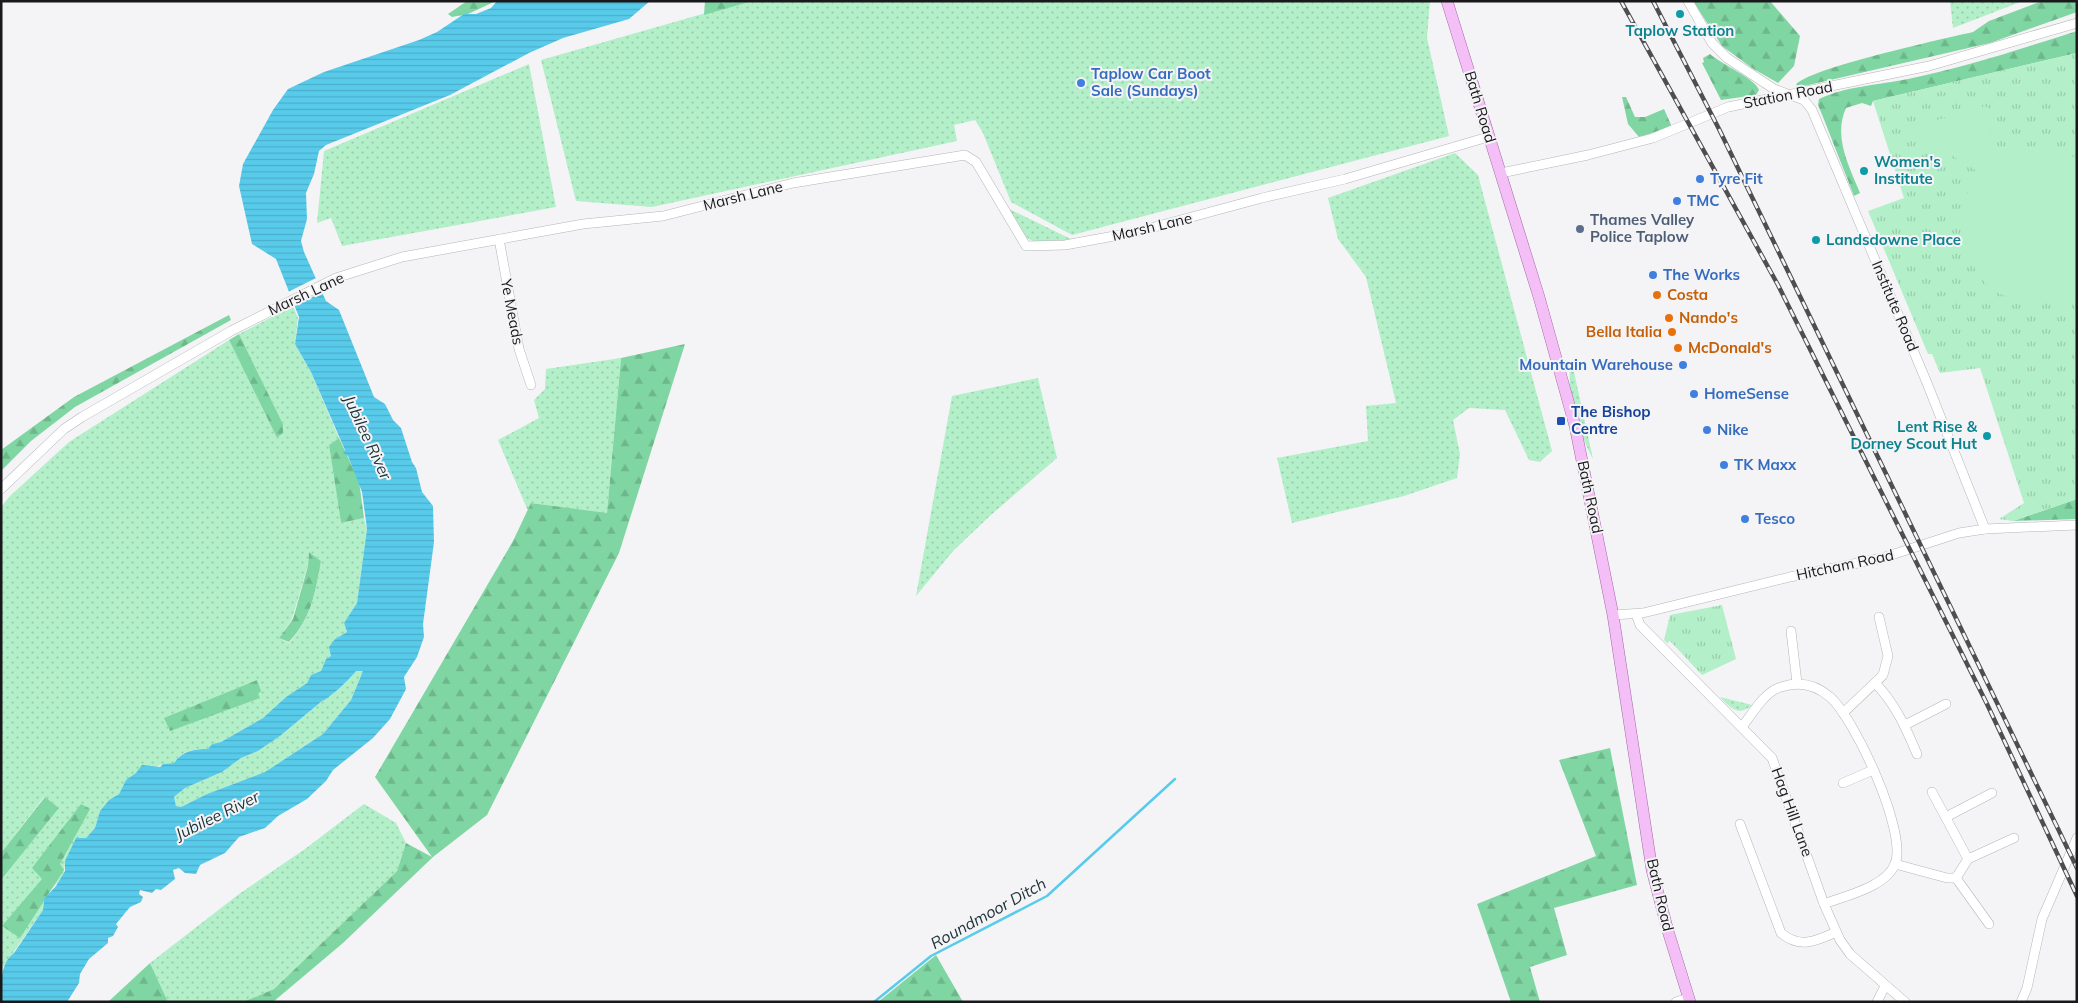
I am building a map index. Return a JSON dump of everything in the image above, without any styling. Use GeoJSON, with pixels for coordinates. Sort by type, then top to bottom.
{"type":"FeatureCollection","features":[{"type":"Feature","properties":{"kind":"main road","name":"Bath Road"},"geometry":{"type":"LineString","coordinates":[[1448,1],[1488,137],[1501,173],[1575,426],[1613,615],[1652,870],[1689,1000]]}},
{"type":"Feature","properties":{"kind":"street","name":"Institute Road"},"geometry":{"type":"LineString","coordinates":[[1688,1],[1719,50],[1774,89],[1791,94],[1809,104],[1927,383],[1985,529]]}},
{"type":"Feature","properties":{"kind":"street","name":"Station Road"},"geometry":{"type":"LineString","coordinates":[[1501,173],[1588,155],[1653,138],[1722,109],[1929,66],[1994,49],[2077,23]]}},
{"type":"Feature","properties":{"kind":"street","name":"Marsh Lane"},"geometry":{"type":"LineString","coordinates":[[1,489],[64,429],[162,369],[274,308],[336,278],[402,257],[583,224],[663,216],[793,183],[964,155],[976,162],[1018,237],[1026,246],[1065,245],[1136,232],[1345,179],[1488,137]]}},
{"type":"Feature","properties":{"kind":"street","name":"Ye Meads"},"geometry":{"type":"LineString","coordinates":[[499,239],[519,350],[531,385]]}},
{"type":"Feature","properties":{"kind":"street","name":"Hitcham Road"},"geometry":{"type":"LineString","coordinates":[[1613,615],[1636,614],[1790,577],[1882,558],[1953,534],[1985,529],[2077,525]]}},
{"type":"Feature","properties":{"kind":"street","name":"Hag Hill Lane"},"geometry":{"type":"LineString","coordinates":[[1636,614],[1640,625],[1772,758],[1824,904],[1844,947],[1905,1002]]}},
{"type":"Feature","properties":{"kind":"street"},"geometry":{"type":"LineString","coordinates":[[1843,713],[1883,675],[1888,656],[1878,617]]}},
{"type":"Feature","properties":{"kind":"street"},"geometry":{"type":"LineString","coordinates":[[1791,631],[1797,684]]}},
{"type":"Feature","properties":{"kind":"street"},"geometry":{"type":"LineString","coordinates":[[1875,683],[1887,695],[1905,725],[1917,754]]}},
{"type":"Feature","properties":{"kind":"street"},"geometry":{"type":"LineString","coordinates":[[1742,727],[1765,698],[1779,687],[1797,684],[1816,687],[1831,698],[1853,726],[1884,795],[1896,834],[1898,850],[1895,864],[1888,874],[1876,883],[1824,904]]}},
{"type":"Feature","properties":{"kind":"street"},"geometry":{"type":"LineString","coordinates":[[1905,725],[1946,704]]}},
{"type":"Feature","properties":{"kind":"street"},"geometry":{"type":"LineString","coordinates":[[1843,783],[1873,770]]}},
{"type":"Feature","properties":{"kind":"street"},"geometry":{"type":"LineString","coordinates":[[1932,792],[1968,859]]}},
{"type":"Feature","properties":{"kind":"street"},"geometry":{"type":"LineString","coordinates":[[1946,817],[1992,793]]}},
{"type":"Feature","properties":{"kind":"street"},"geometry":{"type":"LineString","coordinates":[[1740,824],[1781,933],[1790,940],[1800,943],[1817,940],[1836,932]]}},
{"type":"Feature","properties":{"kind":"street"},"geometry":{"type":"LineString","coordinates":[[1956,878],[1968,859],[2014,838]]}},
{"type":"Feature","properties":{"kind":"street"},"geometry":{"type":"LineString","coordinates":[[2021,1002],[2027,988],[2042,919],[2077,838]]}},
{"type":"Feature","properties":{"kind":"street"},"geometry":{"type":"LineString","coordinates":[[1895,864],[1947,878],[1956,878]]}},
{"type":"Feature","properties":{"kind":"street"},"geometry":{"type":"LineString","coordinates":[[1956,878],[1989,924]]}},
{"type":"Feature","properties":{"kind":"street"},"geometry":{"type":"LineString","coordinates":[[1877,1002],[1886,986]]}},
{"type":"Feature","properties":{"kind":"street"},"geometry":{"type":"LineString","coordinates":[[1676,1002],[1689,1000]]}},
{"type":"Feature","properties":{"kind":"green space"},"geometry":{"type":"Polygon","coordinates":[[[467,1],[496,1],[468,14],[452,17],[448,14],[467,1]]]}},
{"type":"Feature","properties":{"kind":"green space"},"geometry":{"type":"Polygon","coordinates":[[[705,1],[752,1],[704,15],[705,1]]]}},
{"type":"Feature","properties":{"kind":"green space"},"geometry":{"type":"Polygon","coordinates":[[[748,1],[1430,1],[1427,38],[1449,136],[1072,235],[1011,202],[983,133],[975,120],[954,125],[957,141],[652,207],[576,201],[541,60],[748,1]]]}},
{"type":"Feature","properties":{"kind":"green space"},"geometry":{"type":"Polygon","coordinates":[[[1693,1],[1770,1],[1800,36],[1794,66],[1778,83],[1752,68],[1722,46],[1693,1]]]}},
{"type":"Feature","properties":{"kind":"green space"},"geometry":{"type":"Polygon","coordinates":[[[1950,1],[2023,1],[1953,28],[1950,1]]]}},
{"type":"Feature","properties":{"kind":"green space"},"geometry":{"type":"Polygon","coordinates":[[[2042,1],[2077,1],[2077,12],[1990,43],[1800,87],[1796,85],[1805,78],[1849,63],[1973,32],[1989,21],[2042,1]]]}},
{"type":"Feature","properties":{"kind":"green space"},"geometry":{"type":"Polygon","coordinates":[[[2077,31],[2077,53],[1873,101],[1871,106],[1862,103],[1846,108],[1842,119],[1842,141],[1847,162],[1860,193],[1854,196],[1818,105],[1819,99],[1840,91],[1951,69],[2077,31]]]}},
{"type":"Feature","properties":{"kind":"green space"},"geometry":{"type":"Polygon","coordinates":[[[2077,53],[2077,499],[2013,521],[1999,519],[2024,503],[1980,368],[1940,373],[1932,354],[1928,354],[1868,211],[1904,198],[1873,101],[2077,53]]]}},
{"type":"Feature","properties":{"kind":"green space"},"geometry":{"type":"Polygon","coordinates":[[[1710,54],[1752,81],[1759,90],[1756,95],[1721,100],[1702,63],[1704,62],[1703,58],[1710,54]]]}},
{"type":"Feature","properties":{"kind":"green space"},"geometry":{"type":"Polygon","coordinates":[[[529,64],[556,207],[342,246],[331,218],[317,223],[324,151],[529,64]]]}},
{"type":"Feature","properties":{"kind":"green space"},"geometry":{"type":"Polygon","coordinates":[[[1622,97],[1626,97],[1635,117],[1645,117],[1664,109],[1672,127],[1639,137],[1628,124],[1622,97]]]}},
{"type":"Feature","properties":{"kind":"green space"},"geometry":{"type":"Polygon","coordinates":[[[1983,106],[1989,108],[1990,112],[1987,115],[1997,161],[2015,153],[2030,150],[2056,151],[2071,155],[2077,159],[2077,290],[2069,295],[2046,301],[2024,300],[1996,292],[1987,285],[1979,275],[1968,252],[1963,226],[1965,199],[1971,187],[1982,174],[1904,126],[1982,111],[1983,106]]]}},
{"type":"Feature","properties":{"kind":"green space"},"geometry":{"type":"Polygon","coordinates":[[[1455,153],[1478,175],[1552,451],[1540,462],[1529,460],[1505,410],[1469,408],[1453,420],[1460,454],[1457,478],[1404,496],[1292,523],[1277,458],[1368,441],[1366,406],[1396,403],[1366,277],[1338,239],[1328,198],[1455,153]]]}},
{"type":"Feature","properties":{"kind":"green space"},"geometry":{"type":"Polygon","coordinates":[[[1007,208],[1073,240],[1047,243],[1032,240],[1026,237],[1020,230],[1007,208]]]}},
{"type":"Feature","properties":{"kind":"green space"},"geometry":{"type":"Polygon","coordinates":[[[293,306],[298,318],[295,344],[311,372],[339,438],[329,445],[341,523],[364,518],[367,529],[357,603],[344,623],[347,632],[335,639],[331,656],[326,659],[321,671],[311,675],[307,683],[286,697],[263,718],[221,742],[212,744],[208,749],[189,751],[181,755],[174,763],[163,764],[126,780],[119,794],[109,800],[100,811],[95,828],[65,861],[63,875],[44,898],[43,910],[1,970],[1,880],[59,808],[44,797],[1,853],[1,507],[10,496],[69,442],[229,340],[277,438],[283,433],[283,424],[239,334],[293,306]],[[309,552],[308,565],[292,619],[279,638],[289,643],[308,614],[321,561],[309,552]]]}},
{"type":"Feature","properties":{"kind":"green space"},"geometry":{"type":"Polygon","coordinates":[[[229,315],[231,320],[75,407],[31,441],[1,471],[1,450],[74,397],[229,315]]]}},
{"type":"Feature","properties":{"kind":"green space"},"geometry":{"type":"Polygon","coordinates":[[[239,334],[283,424],[283,433],[277,438],[229,340],[239,334]]]}},
{"type":"Feature","properties":{"kind":"green space"},"geometry":{"type":"Polygon","coordinates":[[[685,344],[619,553],[487,815],[433,857],[343,943],[273,1002],[243,1002],[274,989],[397,871],[406,843],[432,857],[375,777],[513,541],[531,503],[607,513],[621,358],[685,344]]]}},
{"type":"Feature","properties":{"kind":"green space"},"geometry":{"type":"Polygon","coordinates":[[[621,358],[607,514],[532,503],[528,511],[498,440],[539,418],[534,400],[545,389],[546,369],[621,358]]]}},
{"type":"Feature","properties":{"kind":"green space"},"geometry":{"type":"Polygon","coordinates":[[[1572,363],[1593,459],[1583,438],[1572,398],[1570,373],[1572,363]]]}},
{"type":"Feature","properties":{"kind":"green space"},"geometry":{"type":"Polygon","coordinates":[[[1038,378],[1057,458],[992,514],[953,551],[916,596],[952,396],[1038,378]]]}},
{"type":"Feature","properties":{"kind":"green space"},"geometry":{"type":"Polygon","coordinates":[[[339,438],[359,481],[364,518],[341,523],[329,445],[339,438]]]}},
{"type":"Feature","properties":{"kind":"green space"},"geometry":{"type":"Polygon","coordinates":[[[2077,499],[2077,519],[2013,521],[2077,499]]]}},
{"type":"Feature","properties":{"kind":"green space"},"geometry":{"type":"Polygon","coordinates":[[[309,552],[321,561],[317,584],[308,614],[297,633],[289,642],[279,638],[293,619],[308,566],[309,552]]]}},
{"type":"Feature","properties":{"kind":"green space"},"geometry":{"type":"Polygon","coordinates":[[[1722,605],[1736,659],[1702,675],[1670,641],[1667,643],[1664,640],[1670,615],[1722,605]]]}},
{"type":"Feature","properties":{"kind":"green space"},"geometry":{"type":"Polygon","coordinates":[[[356,671],[363,671],[351,700],[323,734],[265,772],[207,794],[181,807],[176,806],[174,797],[185,788],[222,772],[241,758],[258,751],[280,736],[335,692],[356,671]]]}},
{"type":"Feature","properties":{"kind":"green space"},"geometry":{"type":"Polygon","coordinates":[[[257,680],[261,691],[258,694],[260,698],[170,731],[164,718],[257,680]]]}},
{"type":"Feature","properties":{"kind":"green space"},"geometry":{"type":"Polygon","coordinates":[[[1720,697],[1752,705],[1747,709],[1735,710],[1720,697]]]}},
{"type":"Feature","properties":{"kind":"green space"},"geometry":{"type":"Polygon","coordinates":[[[1610,748],[1637,885],[1554,908],[1567,955],[1530,967],[1540,1002],[1511,1002],[1477,904],[1596,856],[1559,760],[1610,748]]]}},
{"type":"Feature","properties":{"kind":"green space"},"geometry":{"type":"Polygon","coordinates":[[[45,797],[59,808],[1,880],[1,853],[45,797]]]}},
{"type":"Feature","properties":{"kind":"green space"},"geometry":{"type":"Polygon","coordinates":[[[81,804],[90,809],[60,864],[64,870],[20,938],[2,926],[42,879],[32,868],[81,804]]]}},
{"type":"Feature","properties":{"kind":"green space"},"geometry":{"type":"Polygon","coordinates":[[[364,804],[396,823],[406,843],[397,871],[274,989],[243,1002],[168,1002],[150,963],[239,894],[305,849],[364,804]]]}},
{"type":"Feature","properties":{"kind":"green space"},"geometry":{"type":"Polygon","coordinates":[[[936,955],[963,1002],[878,1002],[936,955]]]}},
{"type":"Feature","properties":{"kind":"green space"},"geometry":{"type":"Polygon","coordinates":[[[150,963],[168,1002],[108,1002],[150,963]]]}},
{"type":"Feature","properties":{"kind":"water","name":"Jubilee River"},"geometry":{"type":"Polygon","coordinates":[[[497,1],[650,1],[629,19],[563,38],[529,53],[450,95],[326,145],[319,151],[314,174],[306,193],[307,219],[301,241],[304,252],[326,301],[339,310],[374,397],[385,404],[393,420],[401,428],[412,462],[416,468],[422,492],[433,506],[434,542],[423,624],[424,637],[417,657],[404,677],[406,689],[390,719],[373,738],[333,770],[326,781],[307,799],[278,816],[265,828],[239,837],[225,853],[200,865],[196,874],[185,873],[179,868],[173,870],[175,879],[161,890],[156,889],[152,893],[140,890],[139,894],[143,897],[141,902],[130,907],[116,924],[118,927],[113,936],[108,938],[108,943],[89,959],[80,974],[79,983],[67,1002],[1,1002],[2,974],[6,962],[43,910],[44,899],[56,886],[65,871],[65,861],[76,838],[86,838],[95,828],[100,811],[109,800],[119,794],[126,780],[136,773],[142,765],[160,767],[163,764],[174,763],[185,753],[193,750],[208,749],[212,744],[221,742],[263,718],[286,697],[307,683],[311,675],[321,671],[326,659],[331,656],[329,647],[335,639],[347,632],[344,623],[357,603],[367,529],[362,492],[348,456],[343,453],[345,450],[311,372],[295,344],[299,317],[276,259],[252,244],[239,186],[243,164],[273,110],[288,89],[324,72],[419,40],[437,32],[464,14],[476,14],[491,8],[497,1]],[[356,671],[335,692],[258,751],[241,758],[222,772],[185,788],[174,797],[176,806],[181,807],[207,794],[265,772],[323,734],[351,700],[363,671],[356,671]]]}},
{"type":"Feature","properties":{"kind":"pier"},"geometry":{"type":"Polygon","coordinates":[[[318,277],[324,291],[293,307],[286,293],[318,277]]]}},
{"type":"Feature","properties":{"kind":"waterway","name":"Roundmoor Ditch"},"geometry":{"type":"LineString","coordinates":[[874,1002],[931,956],[1047,896],[1175,779]]}},
{"type":"Feature","properties":{"kind":"railway"},"geometry":{"type":"LineString","coordinates":[[1621,1],[1778,285],[1987,704],[2077,896]]}},
{"type":"Feature","properties":{"kind":"railway"},"geometry":{"type":"LineString","coordinates":[[1653,1],[1719,129],[2077,868]]}},
{"type":"Feature","properties":{"kind":"place","name":"Taplow Station"},"geometry":{"type":"Point","coordinates":[1680,14]}},
{"type":"Feature","properties":{"kind":"place","name":"Taplow Car Boot Sale (Sundays)"},"geometry":{"type":"Point","coordinates":[1081,83]}},
{"type":"Feature","properties":{"kind":"place","name":"Women's Institute"},"geometry":{"type":"Point","coordinates":[1864,171]}},
{"type":"Feature","properties":{"kind":"place","name":"Tyre Fit"},"geometry":{"type":"Point","coordinates":[1700,179]}},
{"type":"Feature","properties":{"kind":"place","name":"TMC"},"geometry":{"type":"Point","coordinates":[1677,201]}},
{"type":"Feature","properties":{"kind":"place","name":"Thames Valley Police Taplow"},"geometry":{"type":"Point","coordinates":[1580,229]}},
{"type":"Feature","properties":{"kind":"place","name":"Landsdowne Place"},"geometry":{"type":"Point","coordinates":[1816,240]}},
{"type":"Feature","properties":{"kind":"place","name":"The Works"},"geometry":{"type":"Point","coordinates":[1653,275]}},
{"type":"Feature","properties":{"kind":"place","name":"Costa"},"geometry":{"type":"Point","coordinates":[1657,295]}},
{"type":"Feature","properties":{"kind":"place","name":"Nando's"},"geometry":{"type":"Point","coordinates":[1669,318]}},
{"type":"Feature","properties":{"kind":"place","name":"Bella Italia"},"geometry":{"type":"Point","coordinates":[1672,332]}},
{"type":"Feature","properties":{"kind":"place","name":"McDonald's"},"geometry":{"type":"Point","coordinates":[1678,348]}},
{"type":"Feature","properties":{"kind":"place","name":"Mountain Warehouse"},"geometry":{"type":"Point","coordinates":[1683,365]}},
{"type":"Feature","properties":{"kind":"place","name":"HomeSense"},"geometry":{"type":"Point","coordinates":[1694,394]}},
{"type":"Feature","properties":{"kind":"place","name":"The Bishop Centre"},"geometry":{"type":"Point","coordinates":[1561,421]}},
{"type":"Feature","properties":{"kind":"place","name":"Nike"},"geometry":{"type":"Point","coordinates":[1707,430]}},
{"type":"Feature","properties":{"kind":"place","name":"Lent Rise & Dorney Scout Hut"},"geometry":{"type":"Point","coordinates":[1987,436]}},
{"type":"Feature","properties":{"kind":"place","name":"TK Maxx"},"geometry":{"type":"Point","coordinates":[1724,465]}},
{"type":"Feature","properties":{"kind":"place","name":"Tesco"},"geometry":{"type":"Point","coordinates":[1745,519]}}]}
